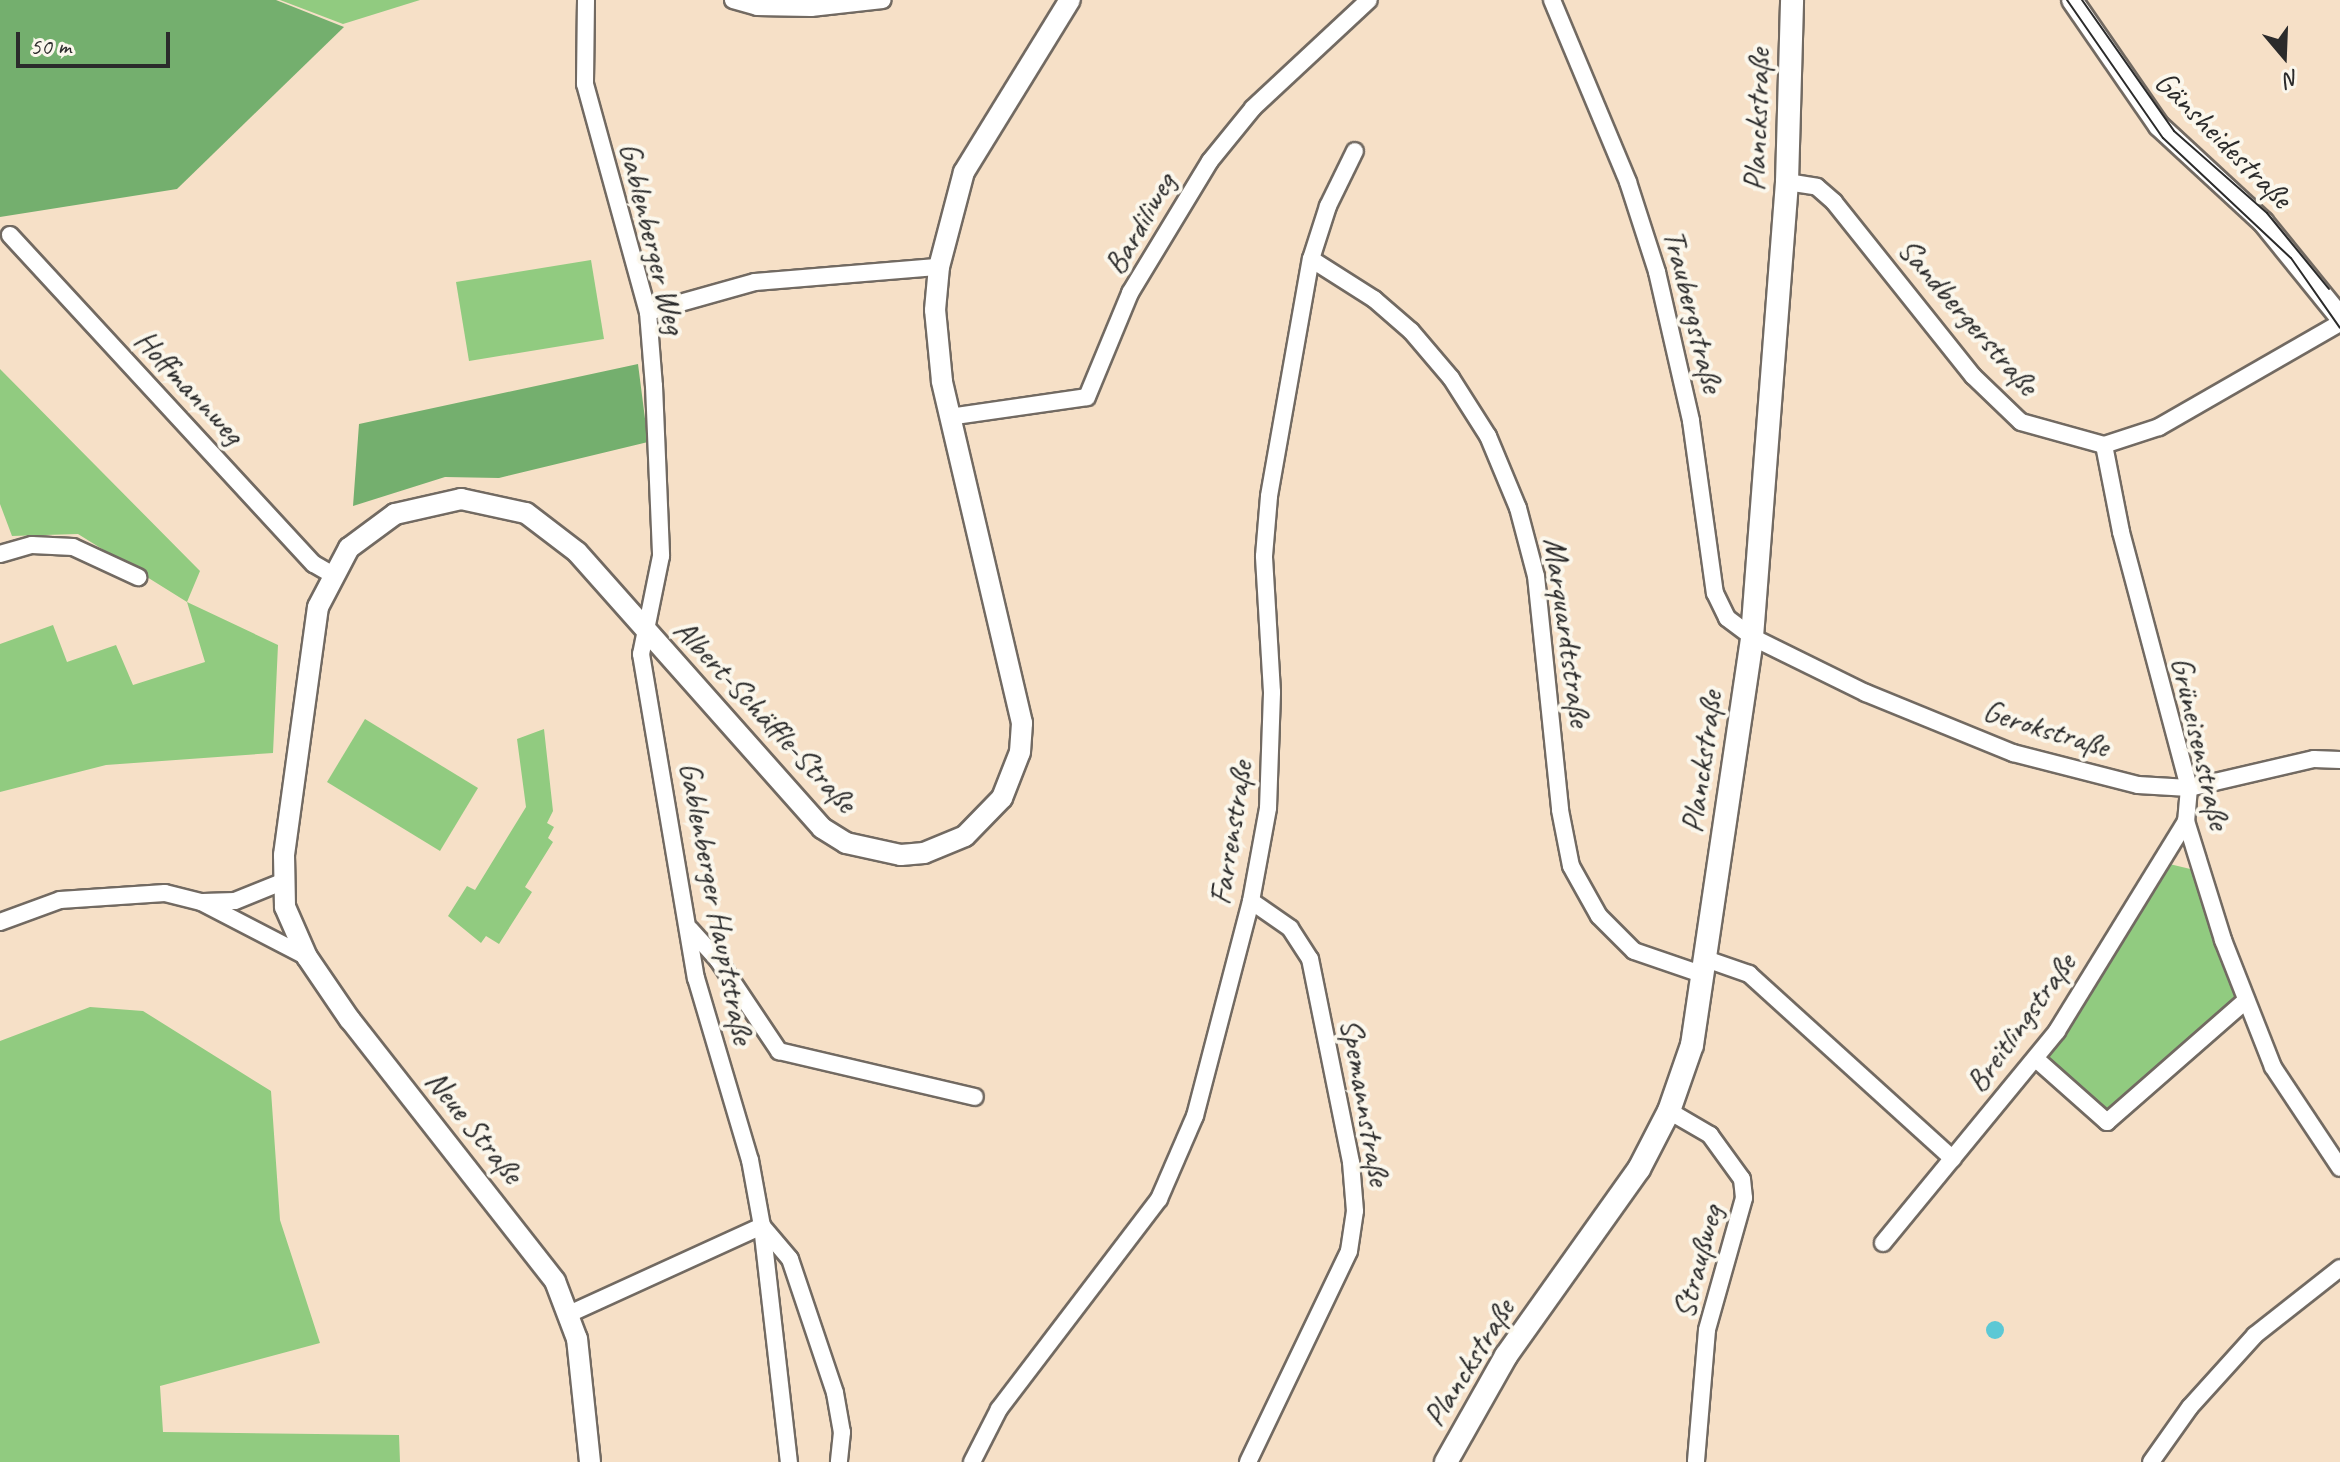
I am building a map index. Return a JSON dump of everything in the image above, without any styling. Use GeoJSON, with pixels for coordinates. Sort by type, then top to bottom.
{"type":"FeatureCollection","features":[{"type":"Feature","properties":{"kind":"main road","name":"Planckstraße"},"geometry":{"type":"LineString","coordinates":[[1446,1462],[1506,1356],[1639,1169],[1669,1111],[1692,1045],[1752,637],[1787,182],[1792,0]]}},
{"type":"Feature","properties":{"kind":"street","name":"Gablenberger Weg"},"geometry":{"type":"LineString","coordinates":[[586,0],[585,84],[648,312],[663,509],[647,634]]}},
{"type":"Feature","properties":{"kind":"street"},"geometry":{"type":"LineString","coordinates":[[733,0],[757,7],[811,8],[883,0]]}},
{"type":"Feature","properties":{"kind":"street","name":"Albert-Schäffle-Straße"},"geometry":{"type":"LineString","coordinates":[[307,957],[285,907],[282,882],[311,639],[331,574],[349,548],[395,514],[461,499],[495,502],[526,513],[552,530],[803,810],[846,843],[901,855],[924,853],[965,836],[1002,798],[1020,752],[1022,723],[949,417],[937,343],[939,267],[964,172],[1070,0]]}},
{"type":"Feature","properties":{"kind":"street","name":"Bardiliweg"},"geometry":{"type":"LineString","coordinates":[[949,417],[1087,397],[1130,293],[1210,161],[1253,108],[1369,0]]}},
{"type":"Feature","properties":{"kind":"street","name":"Traubergstraße"},"geometry":{"type":"LineString","coordinates":[[1552,0],[1628,182],[1657,272],[1691,421],[1715,593],[1722,612],[1752,637]]}},
{"type":"Feature","properties":{"kind":"street","name":"Gänsheidestraße"},"geometry":{"type":"LineString","coordinates":[[2072,0],[2159,126],[2273,232],[2340,320]]}},
{"type":"Feature","properties":{"kind":"street","name":"Farrenstraße"},"geometry":{"type":"LineString","coordinates":[[972,1462],[999,1409],[1125,1246],[1169,1180],[1195,1116],[1251,901],[1272,760],[1266,523],[1311,259],[1328,206],[1355,151]]}},
{"type":"Feature","properties":{"kind":"street","name":"Sandbergerstraße"},"geometry":{"type":"LineString","coordinates":[[1787,182],[1817,187],[1834,202],[1973,376],[2021,422],[2104,445]]}},
{"type":"Feature","properties":{"kind":"street","name":"Hoffmannweg"},"geometry":{"type":"LineString","coordinates":[[10,235],[314,564],[331,574]]}},
{"type":"Feature","properties":{"kind":"street","name":"Marquardtstraße"},"geometry":{"type":"LineString","coordinates":[[1311,259],[1374,299],[1411,331],[1451,378],[1488,436],[1518,508],[1536,576],[1560,810],[1571,866],[1599,916],[1634,951],[1749,974],[1953,1159]]}},
{"type":"Feature","properties":{"kind":"street"},"geometry":{"type":"LineString","coordinates":[[648,312],[755,282],[939,267]]}},
{"type":"Feature","properties":{"kind":"street"},"geometry":{"type":"LineString","coordinates":[[2104,445],[2159,427],[2340,320]]}},
{"type":"Feature","properties":{"kind":"street","name":"Grüneisenstraße"},"geometry":{"type":"LineString","coordinates":[[2104,445],[2121,532],[2189,788],[2186,821],[2244,1002],[2273,1067],[2340,1168]]}},
{"type":"Feature","properties":{"kind":"street"},"geometry":{"type":"LineString","coordinates":[[0,554],[32,545],[73,547],[138,577]]}},
{"type":"Feature","properties":{"kind":"street","name":"Gablenberger Hauptstraße"},"geometry":{"type":"LineString","coordinates":[[647,634],[641,654],[696,978],[750,1160],[762,1226],[789,1462]]}},
{"type":"Feature","properties":{"kind":"street","name":"Gerokstraße"},"geometry":{"type":"LineString","coordinates":[[1752,637],[1866,693],[2013,753],[2138,785],[2189,788],[2314,759],[2340,760]]}},
{"type":"Feature","properties":{"kind":"street","name":"Breitlingstraße"},"geometry":{"type":"LineString","coordinates":[[1883,1243],[2036,1059],[2186,821]]}},
{"type":"Feature","properties":{"kind":"street","name":"Neue Straße"},"geometry":{"type":"LineString","coordinates":[[0,922],[60,900],[137,891],[201,902],[235,901],[282,882]]}},
{"type":"Feature","properties":{"kind":"street","name":"Spemannstraße"},"geometry":{"type":"LineString","coordinates":[[1248,1462],[1343,1264],[1355,1211],[1351,1162],[1310,959],[1290,928],[1251,901]]}},
{"type":"Feature","properties":{"kind":"street","name":"Neue Straße"},"geometry":{"type":"LineString","coordinates":[[201,902],[307,957],[375,1053],[535,1251],[569,1314],[583,1382],[590,1462]]}},
{"type":"Feature","properties":{"kind":"street"},"geometry":{"type":"LineString","coordinates":[[689,927],[718,960],[779,1051],[975,1097]]}},
{"type":"Feature","properties":{"kind":"street"},"geometry":{"type":"LineString","coordinates":[[2036,1059],[2107,1122],[2244,1002]]}},
{"type":"Feature","properties":{"kind":"street","name":"Straußweg"},"geometry":{"type":"LineString","coordinates":[[1669,1111],[1710,1135],[1742,1179],[1744,1198],[1707,1330],[1696,1462]]}},
{"type":"Feature","properties":{"kind":"street"},"geometry":{"type":"LineString","coordinates":[[569,1314],[762,1226],[790,1259],[835,1393],[842,1432],[839,1462]]}},
{"type":"Feature","properties":{"kind":"street"},"geometry":{"type":"LineString","coordinates":[[2151,1462],[2190,1407],[2255,1335],[2340,1268]]}},
{"type":"Feature","properties":{"kind":"green space"},"geometry":{"type":"Polygon","coordinates":[[[0,0],[276,0],[344,27],[177,189],[0,217],[0,0]]]}},
{"type":"Feature","properties":{"kind":"green space"},"geometry":{"type":"Polygon","coordinates":[[[280,0],[420,0],[343,24],[280,0]]]}},
{"type":"Feature","properties":{"kind":"green space"},"geometry":{"type":"Polygon","coordinates":[[[591,260],[604,339],[469,361],[456,282],[591,260]]]}},
{"type":"Feature","properties":{"kind":"green space"},"geometry":{"type":"Polygon","coordinates":[[[638,364],[648,442],[499,478],[445,477],[353,506],[359,424],[638,364]]]}},
{"type":"Feature","properties":{"kind":"green space"},"geometry":{"type":"Polygon","coordinates":[[[0,369],[200,571],[187,602],[78,534],[12,536],[0,504],[0,369]]]}},
{"type":"Feature","properties":{"kind":"green space"},"geometry":{"type":"Polygon","coordinates":[[[187,602],[278,645],[273,753],[106,765],[0,792],[0,644],[53,625],[67,662],[116,645],[133,685],[205,662],[187,602]]]}},
{"type":"Feature","properties":{"kind":"green space"},"geometry":{"type":"Polygon","coordinates":[[[365,719],[478,788],[440,851],[327,782],[365,719]]]}},
{"type":"Feature","properties":{"kind":"green space"},"geometry":{"type":"Polygon","coordinates":[[[544,729],[553,811],[547,823],[554,827],[548,838],[553,842],[525,887],[532,892],[499,944],[486,936],[481,943],[448,916],[467,886],[475,890],[526,807],[517,739],[544,729]]]}},
{"type":"Feature","properties":{"kind":"green space"},"geometry":{"type":"Polygon","coordinates":[[[2161,862],[2203,872],[2244,1002],[2107,1122],[2036,1059],[2161,862]]]}},
{"type":"Feature","properties":{"kind":"green space"},"geometry":{"type":"Polygon","coordinates":[[[90,1007],[143,1011],[271,1091],[280,1220],[320,1343],[160,1386],[163,1432],[399,1435],[400,1462],[0,1462],[0,1041],[90,1007]]]}},
{"type":"Feature","properties":{"kind":"water"},"geometry":{"type":"Polygon","coordinates":[[[1991,1321],[1999,1321],[2004,1330],[2002,1337],[1991,1339],[1986,1334],[1986,1326],[1991,1321]]]}},
{"type":"Feature","properties":{"kind":"tram line"},"geometry":{"type":"LineString","coordinates":[[2067,0],[2163,138],[2291,258],[2340,328]]}},
{"type":"Feature","properties":{"kind":"tram line"},"geometry":{"type":"LineString","coordinates":[[2082,0],[2174,131],[2267,213],[2329,289]]}}]}
